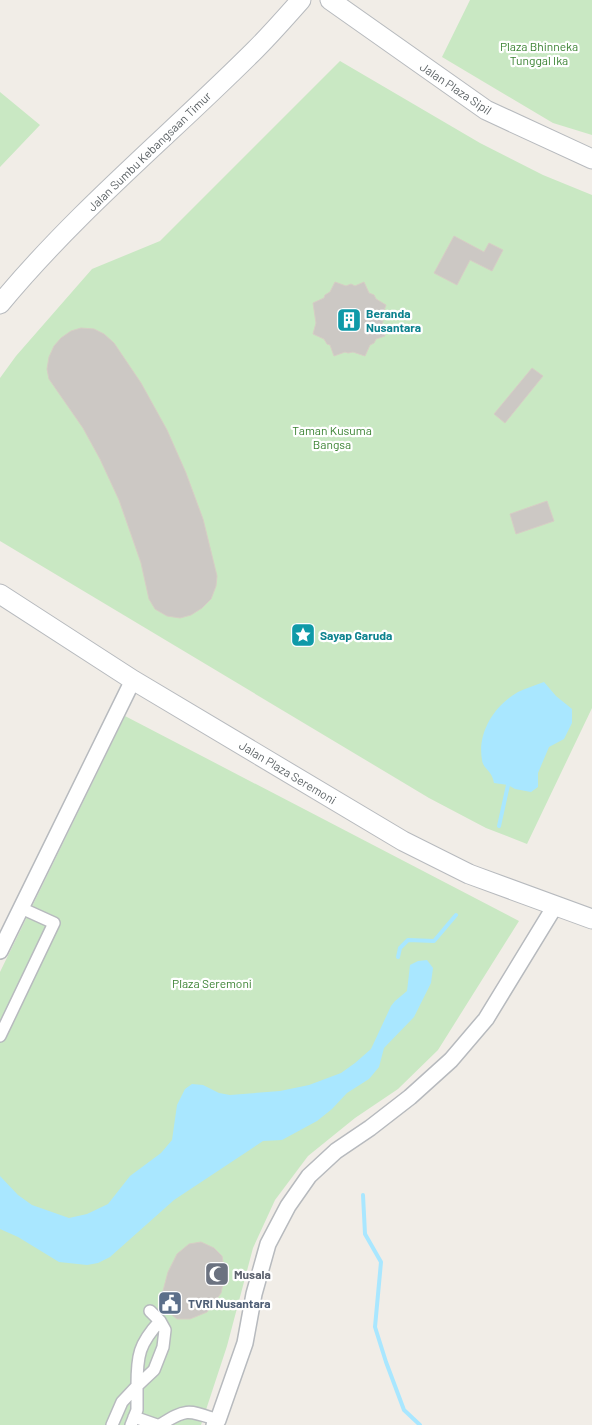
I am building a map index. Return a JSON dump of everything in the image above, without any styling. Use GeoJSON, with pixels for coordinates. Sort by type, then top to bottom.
{"type":"FeatureCollection","features":[{"type":"Feature","properties":{"kind":"street","name":"Jalan Sumbu Kebangsaan Timur"},"geometry":{"type":"LineString","coordinates":[[0,304],[20,280],[89,208],[256,50],[301,0]]}},
{"type":"Feature","properties":{"kind":"street","name":"Jalan Plaza Sipil"},"geometry":{"type":"LineString","coordinates":[[330,0],[486,110],[592,159]]}},
{"type":"Feature","properties":{"kind":"street","name":"Jalan Plaza Seremoni"},"geometry":{"type":"LineString","coordinates":[[0,594],[133,680],[403,841],[468,874],[592,919]]}},
{"type":"Feature","properties":{"kind":"street"},"geometry":{"type":"LineString","coordinates":[[0,951],[133,680]]}},
{"type":"Feature","properties":{"kind":"street"},"geometry":{"type":"LineString","coordinates":[[160,1321],[146,1337],[137,1363],[137,1410],[133,1421],[158,1425],[179,1414],[192,1411],[216,1422],[245,1343],[254,1294],[268,1244],[288,1206],[309,1176],[336,1151],[410,1097],[451,1060],[486,1019],[555,906]]}},
{"type":"Feature","properties":{"kind":"street"},"geometry":{"type":"LineString","coordinates":[[0,1036],[54,922],[21,908]]}},
{"type":"Feature","properties":{"kind":"street"},"geometry":{"type":"LineString","coordinates":[[112,1425],[122,1402],[154,1370],[163,1347],[165,1330],[160,1321],[150,1312]]}},
{"type":"Feature","properties":{"kind":"green space","name":"Plaza Bhinneka Tunggal Ika"},"geometry":{"type":"Polygon","coordinates":[[[470,0],[592,0],[592,135],[553,123],[442,57],[470,0]]]}},
{"type":"Feature","properties":{"kind":"green space","name":"Taman Kusuma Bangsa"},"geometry":{"type":"Polygon","coordinates":[[[340,61],[480,143],[543,175],[592,195],[592,708],[527,844],[486,828],[429,798],[0,541],[0,378],[16,356],[92,269],[160,241],[340,61]]]}},
{"type":"Feature","properties":{"kind":"green space"},"geometry":{"type":"Polygon","coordinates":[[[0,92],[40,125],[0,167],[0,92]]]}},
{"type":"Feature","properties":{"kind":"green space","name":"Plaza Seremoni"},"geometry":{"type":"Polygon","coordinates":[[[125,716],[519,921],[438,1050],[398,1089],[355,1118],[308,1156],[275,1200],[253,1248],[227,1346],[201,1425],[0,1425],[0,972],[125,716]]]}},
{"type":"Feature","properties":{"kind":"water"},"geometry":{"type":"Polygon","coordinates":[[[544,682],[556,696],[572,709],[572,723],[564,739],[549,747],[538,773],[538,787],[531,792],[494,783],[483,763],[481,750],[485,730],[502,704],[521,691],[544,682]]]}},
{"type":"Feature","properties":{"kind":"water"},"geometry":{"type":"Polygon","coordinates":[[[427,960],[433,968],[431,983],[414,1017],[384,1048],[379,1067],[369,1079],[347,1093],[317,1121],[282,1140],[263,1141],[174,1200],[110,1257],[98,1263],[87,1265],[59,1262],[18,1237],[0,1229],[0,1176],[18,1195],[32,1205],[69,1218],[87,1214],[108,1204],[130,1176],[161,1153],[172,1140],[177,1105],[185,1089],[192,1084],[203,1085],[219,1093],[230,1095],[280,1091],[309,1085],[341,1073],[371,1049],[391,1006],[407,991],[410,965],[418,961],[427,960]]]}},
{"type":"Feature","properties":{"kind":"building"},"geometry":{"type":"Polygon","coordinates":[[[454,236],[484,252],[489,243],[503,250],[492,271],[470,260],[457,285],[434,273],[454,236]]]}},
{"type":"Feature","properties":{"kind":"building","name":"Beranda Nusantara"},"geometry":{"type":"Polygon","coordinates":[[[335,282],[346,286],[351,284],[355,286],[364,282],[369,293],[386,305],[382,316],[385,336],[376,339],[370,345],[365,356],[353,352],[345,352],[334,356],[330,345],[324,339],[313,334],[316,323],[313,303],[324,298],[330,292],[335,282]]]}},
{"type":"Feature","properties":{"kind":"building"},"geometry":{"type":"Polygon","coordinates":[[[81,328],[94,329],[104,334],[114,343],[141,383],[167,430],[186,473],[203,519],[217,576],[216,586],[211,599],[191,615],[180,618],[167,616],[155,609],[149,599],[141,563],[119,500],[83,428],[49,379],[47,369],[49,357],[54,346],[71,331],[81,328]]]}},
{"type":"Feature","properties":{"kind":"building"},"geometry":{"type":"Polygon","coordinates":[[[532,368],[543,376],[505,423],[494,414],[532,368]]]}},
{"type":"Feature","properties":{"kind":"building"},"geometry":{"type":"Polygon","coordinates":[[[547,501],[554,521],[516,534],[510,514],[547,501]]]}},
{"type":"Feature","properties":{"kind":"building"},"geometry":{"type":"Polygon","coordinates":[[[201,1242],[214,1248],[222,1256],[225,1273],[221,1293],[207,1312],[190,1319],[177,1319],[167,1311],[164,1303],[163,1291],[168,1272],[177,1254],[189,1244],[201,1242]]]}},
{"type":"Feature","properties":{"kind":"waterway"},"geometry":{"type":"LineString","coordinates":[[499,826],[508,785]]}},
{"type":"Feature","properties":{"kind":"waterway"},"geometry":{"type":"LineString","coordinates":[[398,957],[400,948],[408,940],[434,941],[456,915]]}},
{"type":"Feature","properties":{"kind":"waterway"},"geometry":{"type":"LineString","coordinates":[[363,1195],[365,1234],[381,1262],[375,1327],[404,1410],[420,1425]]}},
{"type":"Feature","properties":{"kind":"place","name":"Beranda Nusantara"},"geometry":{"type":"Point","coordinates":[349,320]}},
{"type":"Feature","properties":{"kind":"place","name":"Sayap Garuda"},"geometry":{"type":"Point","coordinates":[303,635]}},
{"type":"Feature","properties":{"kind":"place","name":"Musala"},"geometry":{"type":"Point","coordinates":[217,1274]}},
{"type":"Feature","properties":{"kind":"place","name":"TVRI Nusantara"},"geometry":{"type":"Point","coordinates":[170,1303]}}]}
